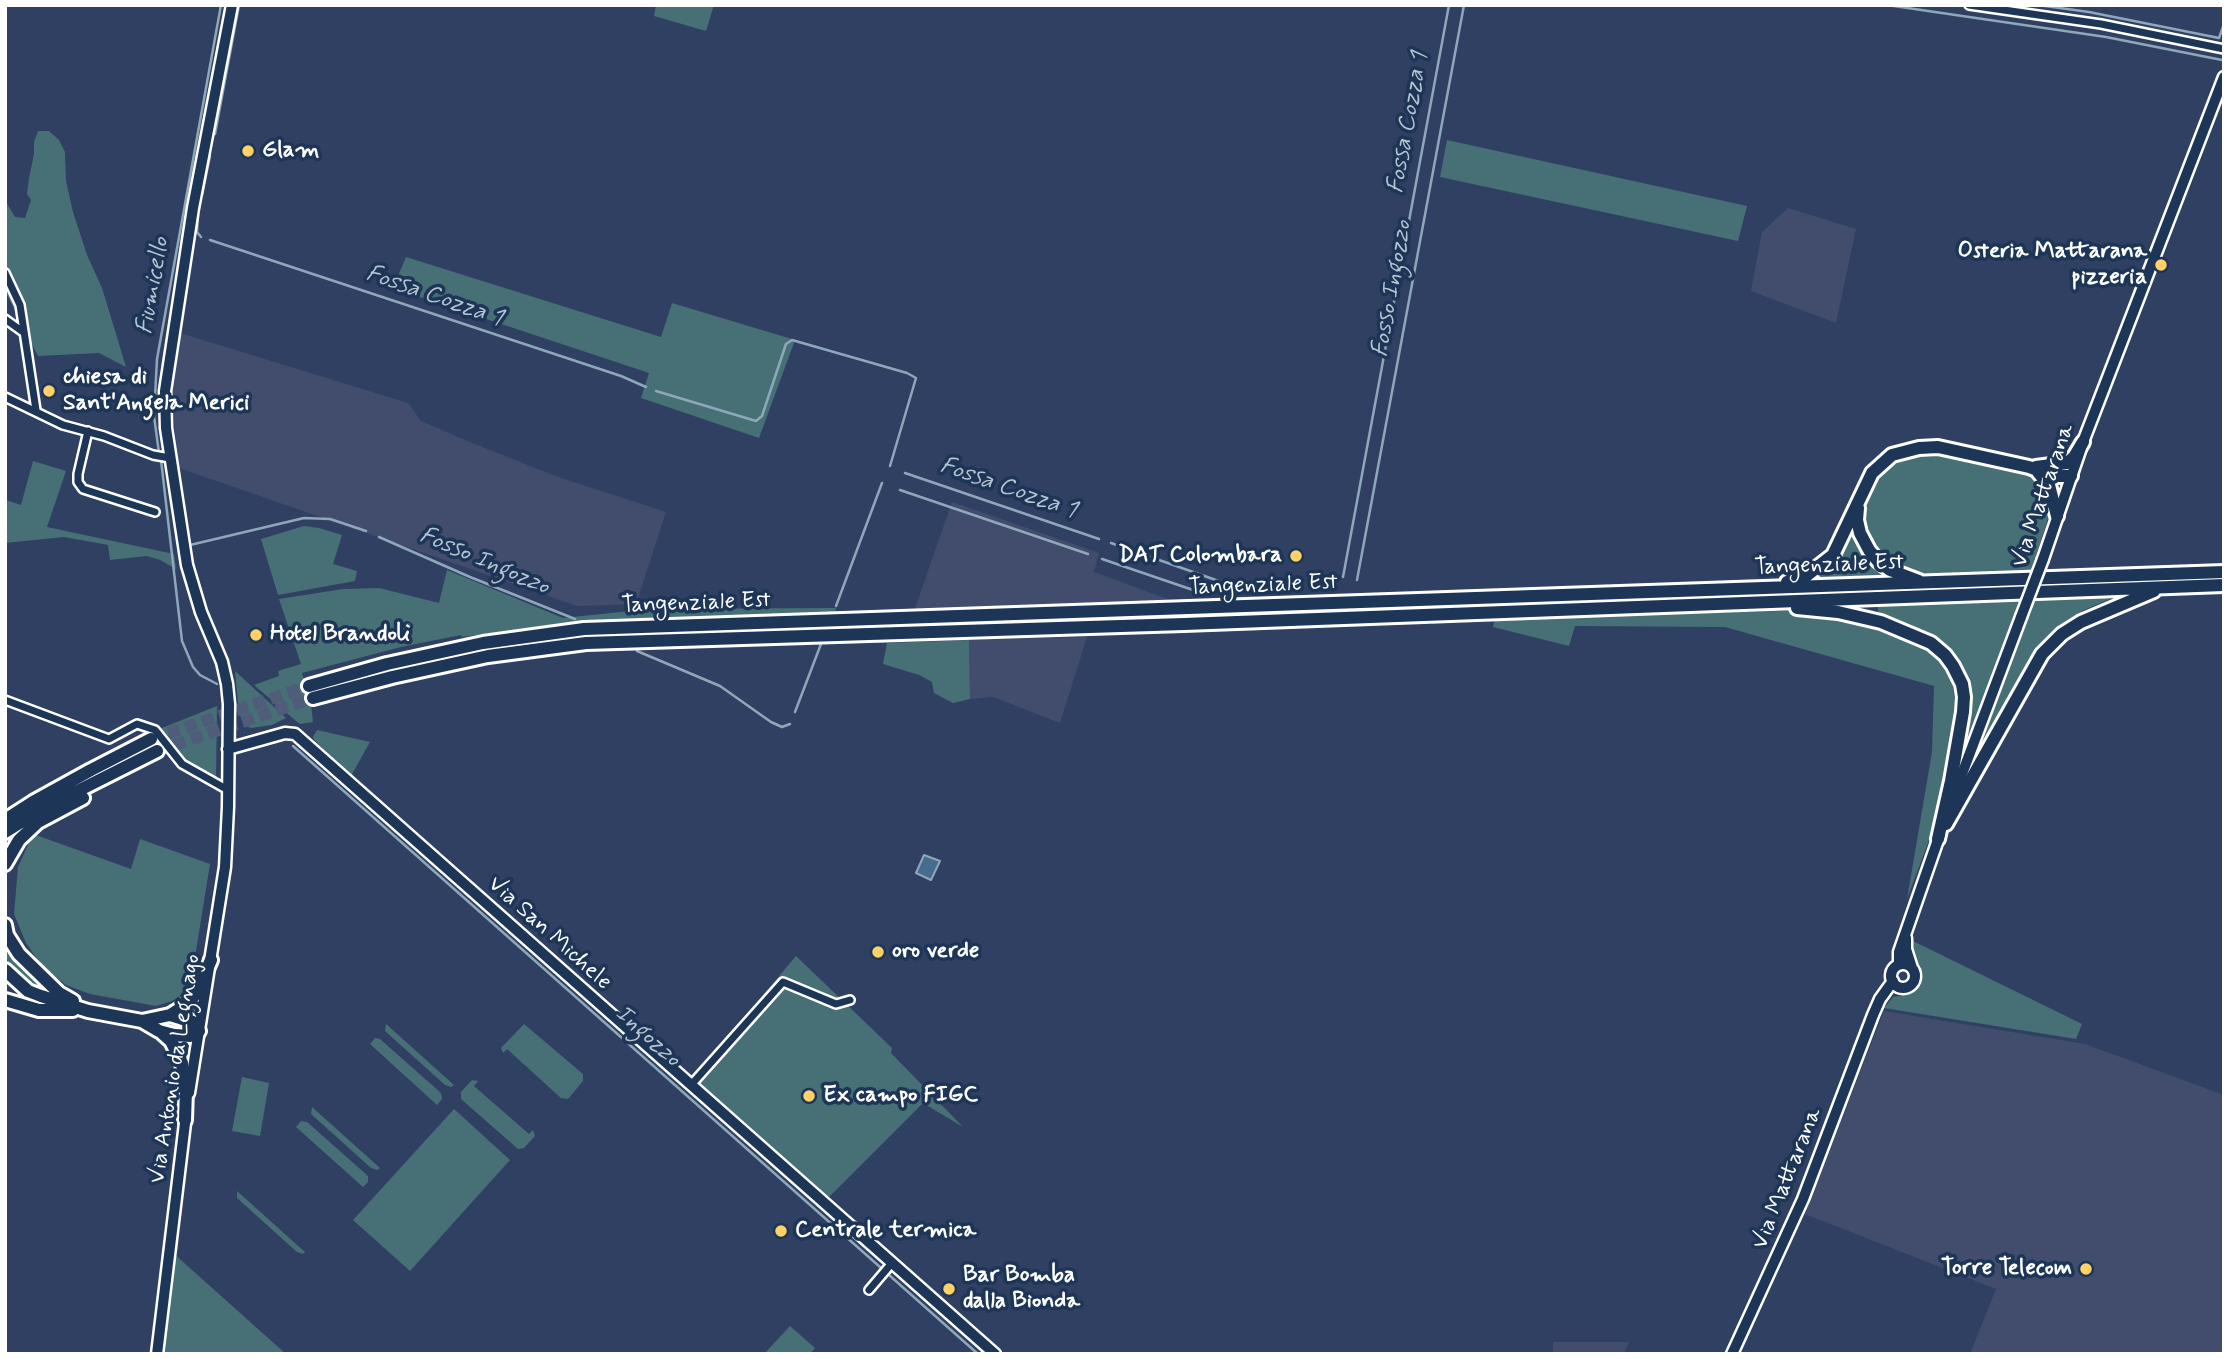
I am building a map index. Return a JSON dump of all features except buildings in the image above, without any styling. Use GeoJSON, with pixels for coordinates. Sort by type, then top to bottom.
{"type":"FeatureCollection","features":[{"type":"Feature","properties":{"kind":"highway"},"geometry":{"type":"LineString","coordinates":[[2029,467],[2057,466],[2071,460],[2083,442]]}},
{"type":"Feature","properties":{"kind":"highway"},"geometry":{"type":"LineString","coordinates":[[1720,590],[1801,580],[1833,555],[1872,474],[1892,455],[1919,447],[1938,447],[2029,467],[2053,476],[2071,476]]}},
{"type":"Feature","properties":{"kind":"highway"},"geometry":{"type":"LineString","coordinates":[[2057,466],[2071,476]]}},
{"type":"Feature","properties":{"kind":"highway"},"geometry":{"type":"LineString","coordinates":[[2029,467],[2038,472],[2049,485],[2057,516]]}},
{"type":"Feature","properties":{"kind":"highway"},"geometry":{"type":"LineString","coordinates":[[1859,501],[1858,527],[1868,550],[1890,570],[1926,583]]}},
{"type":"Feature","properties":{"kind":"highway","name":"Tangenziale Est"},"geometry":{"type":"LineString","coordinates":[[2224,572],[584,629],[483,643],[387,664],[311,692],[488,656],[586,643],[1184,624],[2224,585]]}},
{"type":"Feature","properties":{"kind":"highway"},"geometry":{"type":"LineString","coordinates":[[1937,839],[2042,654],[2062,634],[2081,622],[2162,588]]}},
{"type":"Feature","properties":{"kind":"highway"},"geometry":{"type":"LineString","coordinates":[[1748,603],[1838,611],[1881,622],[1921,637],[1945,655],[1962,684],[1964,697],[1951,781],[1937,839]]}},
{"type":"Feature","properties":{"kind":"highway"},"geometry":{"type":"LineString","coordinates":[[5,820],[91,769],[154,745],[99,788],[38,822],[19,840],[5,864]]}},
{"type":"Feature","properties":{"kind":"highway"},"geometry":{"type":"LineString","coordinates":[[5,832],[42,809],[131,764]]}},
{"type":"Feature","properties":{"kind":"highway"},"geometry":{"type":"LineString","coordinates":[[5,925],[7,935],[19,954],[60,993],[88,1010]]}},
{"type":"Feature","properties":{"kind":"highway"},"geometry":{"type":"LineString","coordinates":[[142,1021],[170,1016],[183,1007],[196,994],[211,960]]}},
{"type":"Feature","properties":{"kind":"highway"},"geometry":{"type":"LineString","coordinates":[[5,970],[28,991],[88,1010],[142,1021],[159,1031],[171,1041],[182,1063],[186,1090],[186,1120]]}},
{"type":"Feature","properties":{"kind":"highway"},"geometry":{"type":"LineString","coordinates":[[5,1000],[39,1010],[88,1010]]}},
{"type":"Feature","properties":{"kind":"highway"},"geometry":{"type":"LineString","coordinates":[[159,1031],[190,1036],[199,1031],[193,1022],[170,1016]]}},
{"type":"Feature","properties":{"kind":"street","name":"Via Antonio da Legnago"},"geometry":{"type":"LineString","coordinates":[[157,1354],[186,1120],[225,867],[228,790],[227,684],[222,662],[201,612],[187,565],[168,458],[165,391],[193,208],[232,5]]}},
{"type":"Feature","properties":{"kind":"street"},"geometry":{"type":"LineString","coordinates":[[1969,5],[2101,24],[2224,49]]}},
{"type":"Feature","properties":{"kind":"street","name":"Via Mattarana"},"geometry":{"type":"LineString","coordinates":[[1899,965],[1899,952],[1937,839],[2043,559],[2083,442],[2224,77]]}},
{"type":"Feature","properties":{"kind":"street"},"geometry":{"type":"LineString","coordinates":[[5,273],[20,305],[36,410]]}},
{"type":"Feature","properties":{"kind":"street"},"geometry":{"type":"LineString","coordinates":[[5,319],[24,332]]}},
{"type":"Feature","properties":{"kind":"street"},"geometry":{"type":"LineString","coordinates":[[5,397],[63,425],[168,458]]}},
{"type":"Feature","properties":{"kind":"street"},"geometry":{"type":"LineString","coordinates":[[88,431],[78,474],[78,482],[83,489],[155,512]]}},
{"type":"Feature","properties":{"kind":"street"},"geometry":{"type":"LineString","coordinates":[[5,700],[109,739],[136,724],[155,730],[182,764],[228,790]]}},
{"type":"Feature","properties":{"kind":"street","name":"Via San Michele"},"geometry":{"type":"LineString","coordinates":[[228,749],[285,733],[295,734],[891,1265],[995,1354]]}},
{"type":"Feature","properties":{"kind":"street","name":"Via Mattarana"},"geometry":{"type":"LineString","coordinates":[[1906,930],[1906,949],[1912,968]]}},
{"type":"Feature","properties":{"kind":"street"},"geometry":{"type":"LineString","coordinates":[[1899,965],[1912,968],[1914,981],[1906,987],[1898,986],[1893,981],[1893,972],[1899,965]]}},
{"type":"Feature","properties":{"kind":"street","name":"Via Mattarana"},"geometry":{"type":"LineString","coordinates":[[1732,1354],[1803,1199],[1873,1015],[1893,981]]}},
{"type":"Feature","properties":{"kind":"street"},"geometry":{"type":"LineString","coordinates":[[691,1085],[783,982],[836,1004],[850,1000]]}},
{"type":"Feature","properties":{"kind":"street","name":"Via Mattarana"},"geometry":{"type":"LineString","coordinates":[[1873,1015],[1893,993],[1906,987]]}},
{"type":"Feature","properties":{"kind":"street"},"geometry":{"type":"LineString","coordinates":[[869,1290],[891,1265]]}},
{"type":"Feature","properties":{"kind":"shaded area"},"geometry":{"type":"Polygon","coordinates":[[[1788,208],[1856,229],[1836,323],[1751,291],[1762,232],[1788,208]]]}},
{"type":"Feature","properties":{"kind":"shaded area"},"geometry":{"type":"Polygon","coordinates":[[[180,333],[408,403],[421,421],[465,440],[558,477],[666,512],[636,604],[577,606],[179,468],[171,391],[174,348],[180,333]]]}},
{"type":"Feature","properties":{"kind":"shaded area"},"geometry":{"type":"Polygon","coordinates":[[[952,502],[1099,553],[1094,572],[1184,605],[913,614],[952,502]]]}},
{"type":"Feature","properties":{"kind":"shaded area"},"geometry":{"type":"Polygon","coordinates":[[[1087,637],[1060,723],[993,697],[970,699],[969,640],[1087,637]]]}},
{"type":"Feature","properties":{"kind":"shaded area"},"geometry":{"type":"Polygon","coordinates":[[[924,855],[940,861],[931,880],[916,873],[924,855]]]}},
{"type":"Feature","properties":{"kind":"shaded area"},"geometry":{"type":"Polygon","coordinates":[[[1884,1011],[2085,1044],[2224,1095],[2224,1354],[1970,1354],[1996,1289],[1805,1214],[1884,1011]]]}},
{"type":"Feature","properties":{"kind":"shaded area"},"geometry":{"type":"Polygon","coordinates":[[[1553,1342],[1629,1342],[1624,1354],[1553,1354],[1553,1342]]]}},
{"type":"Feature","properties":{"kind":"green space"},"geometry":{"type":"Polygon","coordinates":[[[656,5],[714,5],[706,31],[654,16],[656,5]]]}},
{"type":"Feature","properties":{"kind":"green space"},"geometry":{"type":"Polygon","coordinates":[[[38,131],[49,131],[59,140],[65,152],[66,181],[73,212],[87,255],[102,288],[126,367],[99,353],[38,356],[5,291],[5,200],[15,217],[25,218],[31,200],[27,194],[38,131]]]}},
{"type":"Feature","properties":{"kind":"green space"},"geometry":{"type":"Polygon","coordinates":[[[1447,140],[1747,206],[1738,241],[1440,177],[1447,140]]]}},
{"type":"Feature","properties":{"kind":"green space"},"geometry":{"type":"Polygon","coordinates":[[[406,257],[661,337],[672,303],[795,340],[759,438],[641,398],[649,373],[393,288],[406,257]]]}},
{"type":"Feature","properties":{"kind":"green space"},"geometry":{"type":"Polygon","coordinates":[[[1928,452],[2022,471],[2039,478],[2045,484],[2050,512],[2031,573],[1917,575],[1897,569],[1882,558],[1872,545],[1864,526],[1862,507],[1874,478],[1891,461],[1928,452]]]}},
{"type":"Feature","properties":{"kind":"green space"},"geometry":{"type":"Polygon","coordinates":[[[33,461],[66,471],[47,527],[174,554],[176,569],[147,556],[110,560],[108,545],[64,537],[5,543],[5,502],[6,500],[21,505],[33,461]]]}},
{"type":"Feature","properties":{"kind":"green space"},"geometry":{"type":"Polygon","coordinates":[[[304,526],[342,535],[333,564],[357,571],[355,581],[278,595],[261,539],[304,526]]]}},
{"type":"Feature","properties":{"kind":"green space"},"geometry":{"type":"Polygon","coordinates":[[[1850,531],[1854,531],[1886,573],[1883,578],[1819,579],[1819,573],[1850,531]]]}},
{"type":"Feature","properties":{"kind":"green space"},"geometry":{"type":"Polygon","coordinates":[[[447,570],[563,618],[650,609],[836,608],[835,614],[570,623],[461,635],[401,647],[302,673],[313,722],[300,724],[254,685],[279,676],[278,671],[301,664],[279,599],[343,589],[379,588],[439,603],[447,570]]]}},
{"type":"Feature","properties":{"kind":"green space"},"geometry":{"type":"Polygon","coordinates":[[[2119,595],[2064,622],[2035,650],[1972,769],[2035,597],[2119,595]]]}},
{"type":"Feature","properties":{"kind":"green space"},"geometry":{"type":"Polygon","coordinates":[[[2020,599],[1958,768],[1967,697],[1939,642],[1911,626],[1883,616],[1878,611],[1878,606],[1883,603],[2020,599]]]}},
{"type":"Feature","properties":{"kind":"green space"},"geometry":{"type":"Polygon","coordinates":[[[1817,610],[1852,616],[1923,644],[1933,653],[1952,681],[1955,728],[1940,811],[1907,899],[1932,752],[1934,686],[1725,627],[1575,626],[1569,646],[1493,627],[1495,619],[1817,610]]]}},
{"type":"Feature","properties":{"kind":"green space"},"geometry":{"type":"Polygon","coordinates":[[[969,640],[970,699],[953,703],[934,693],[932,682],[883,664],[887,643],[969,640]]]}},
{"type":"Feature","properties":{"kind":"green space"},"geometry":{"type":"Polygon","coordinates":[[[235,671],[286,718],[272,725],[251,728],[245,726],[239,713],[235,671]]]}},
{"type":"Feature","properties":{"kind":"green space"},"geometry":{"type":"Polygon","coordinates":[[[217,706],[216,778],[185,762],[157,730],[217,706]]]}},
{"type":"Feature","properties":{"kind":"green space"},"geometry":{"type":"Polygon","coordinates":[[[317,730],[370,742],[351,776],[315,741],[313,737],[317,730]]]}},
{"type":"Feature","properties":{"kind":"green space"},"geometry":{"type":"Polygon","coordinates":[[[33,834],[131,869],[140,839],[210,864],[192,976],[183,994],[156,1006],[90,994],[66,985],[42,966],[26,943],[14,914],[18,867],[33,834]]]}},
{"type":"Feature","properties":{"kind":"green space"},"geometry":{"type":"Polygon","coordinates":[[[1909,939],[2082,1024],[2076,1039],[1884,1008],[1893,997],[1904,995],[1917,987],[1922,972],[1912,953],[1909,939]]]}},
{"type":"Feature","properties":{"kind":"green space"},"geometry":{"type":"Polygon","coordinates":[[[5,940],[27,972],[53,993],[26,979],[5,958],[5,940]]]}},
{"type":"Feature","properties":{"kind":"green space"},"geometry":{"type":"Polygon","coordinates":[[[796,956],[892,1048],[891,1053],[963,1127],[923,1103],[829,1197],[691,1085],[694,1077],[796,956]]]}},
{"type":"Feature","properties":{"kind":"green space"},"geometry":{"type":"Polygon","coordinates":[[[386,1024],[454,1085],[445,1085],[385,1031],[386,1024]]]}},
{"type":"Feature","properties":{"kind":"green space"},"geometry":{"type":"Polygon","coordinates":[[[524,1024],[583,1074],[583,1081],[568,1099],[561,1098],[507,1049],[503,1053],[501,1048],[524,1024]]]}},
{"type":"Feature","properties":{"kind":"green space"},"geometry":{"type":"Polygon","coordinates":[[[375,1038],[380,1039],[441,1093],[442,1099],[437,1105],[370,1044],[375,1038]]]}},
{"type":"Feature","properties":{"kind":"green space"},"geometry":{"type":"Polygon","coordinates":[[[242,1077],[269,1083],[260,1136],[232,1131],[242,1077]]]}},
{"type":"Feature","properties":{"kind":"green space"},"geometry":{"type":"Polygon","coordinates":[[[472,1080],[478,1081],[474,1086],[529,1134],[533,1130],[535,1136],[524,1148],[518,1149],[461,1099],[461,1092],[472,1080]]]}},
{"type":"Feature","properties":{"kind":"green space"},"geometry":{"type":"Polygon","coordinates":[[[312,1107],[380,1168],[371,1168],[311,1114],[312,1107]]]}},
{"type":"Feature","properties":{"kind":"green space"},"geometry":{"type":"Polygon","coordinates":[[[454,1109],[510,1160],[410,1271],[353,1220],[454,1109]]]}},
{"type":"Feature","properties":{"kind":"green space"},"geometry":{"type":"Polygon","coordinates":[[[301,1121],[307,1122],[368,1176],[368,1182],[363,1187],[296,1127],[301,1121]]]}},
{"type":"Feature","properties":{"kind":"green space"},"geometry":{"type":"Polygon","coordinates":[[[237,1191],[305,1252],[297,1252],[237,1198],[237,1191]]]}},
{"type":"Feature","properties":{"kind":"green space"},"geometry":{"type":"Polygon","coordinates":[[[173,1253],[286,1354],[161,1354],[173,1253]]]}},
{"type":"Feature","properties":{"kind":"green space"},"geometry":{"type":"Polygon","coordinates":[[[790,1326],[815,1348],[810,1354],[764,1354],[790,1326]]]}},
{"type":"Feature","properties":{"kind":"waterway","name":"Fiumicello"},"geometry":{"type":"LineString","coordinates":[[159,453],[154,416],[157,359],[221,5]]}},
{"type":"Feature","properties":{"kind":"waterway","name":"Fossa Cozza 1"},"geometry":{"type":"LineString","coordinates":[[215,134],[239,5]]}},
{"type":"Feature","properties":{"kind":"waterway","name":"Fossa Cozza 1"},"geometry":{"type":"LineString","coordinates":[[1343,577],[1449,5]]}},
{"type":"Feature","properties":{"kind":"waterway","name":"Fosso Ingozzo"},"geometry":{"type":"LineString","coordinates":[[1357,580],[1464,5]]}},
{"type":"Feature","properties":{"kind":"waterway"},"geometry":{"type":"LineString","coordinates":[[1887,5],[2106,37],[2222,60]]}},
{"type":"Feature","properties":{"kind":"waterway"},"geometry":{"type":"LineString","coordinates":[[2038,5],[2089,12],[2219,38],[2224,24]]}},
{"type":"Feature","properties":{"kind":"waterway","name":"Fossa Cozza 1"},"geometry":{"type":"LineString","coordinates":[[202,195],[210,156]]}},
{"type":"Feature","properties":{"kind":"waterway","name":"Fossa Cozza 1"},"geometry":{"type":"LineString","coordinates":[[198,216],[197,232],[201,237]]}},
{"type":"Feature","properties":{"kind":"waterway","name":"Fossa Cozza 1"},"geometry":{"type":"LineString","coordinates":[[210,240],[621,376],[646,387]]}},
{"type":"Feature","properties":{"kind":"waterway","name":"Fossa Cozza 1"},"geometry":{"type":"LineString","coordinates":[[656,391],[756,421],[762,416],[786,344],[792,340],[907,373],[916,378],[890,466]]}},
{"type":"Feature","properties":{"kind":"waterway","name":"Fiumicello"},"geometry":{"type":"LineString","coordinates":[[161,460],[182,641],[193,667],[200,675],[217,684]]}},
{"type":"Feature","properties":{"kind":"waterway","name":"Fossa Cozza 1"},"geometry":{"type":"LineString","coordinates":[[905,473],[1099,539]]}},
{"type":"Feature","properties":{"kind":"waterway","name":"Fosso Ingozzo"},"geometry":{"type":"LineString","coordinates":[[836,606],[882,483]]}},
{"type":"Feature","properties":{"kind":"waterway","name":"Fosso Ingozzo"},"geometry":{"type":"LineString","coordinates":[[900,490],[1088,554]]}},
{"type":"Feature","properties":{"kind":"waterway","name":"Fosso Ingozzo"},"geometry":{"type":"LineString","coordinates":[[190,545],[304,518],[330,519],[366,531]]}},
{"type":"Feature","properties":{"kind":"waterway","name":"Fosso Ingozzo"},"geometry":{"type":"LineString","coordinates":[[379,537],[575,619]]}},
{"type":"Feature","properties":{"kind":"waterway","name":"Fossa Cozza 1"},"geometry":{"type":"LineString","coordinates":[[1111,543],[1230,585]]}},
{"type":"Feature","properties":{"kind":"waterway","name":"Fosso Ingozzo"},"geometry":{"type":"LineString","coordinates":[[1102,559],[1196,591]]}},
{"type":"Feature","properties":{"kind":"waterway","name":"Fosso Ingozzo"},"geometry":{"type":"LineString","coordinates":[[795,712],[821,644]]}},
{"type":"Feature","properties":{"kind":"waterway","name":"Fosso Ingozzo"},"geometry":{"type":"LineString","coordinates":[[637,651],[720,686],[771,722],[782,727],[790,724]]}},
{"type":"Feature","properties":{"kind":"waterway","name":"Ingozzo"},"geometry":{"type":"LineString","coordinates":[[293,746],[978,1354]]}},
{"type":"Feature","properties":{"kind":"tunnel"},"geometry":{"type":"LineString","coordinates":[[151,739],[309,686]]}},
{"type":"Feature","properties":{"kind":"tunnel"},"geometry":{"type":"LineString","coordinates":[[157,751],[313,698]]}},
{"type":"Feature","properties":{"kind":"place","name":"Glam"},"geometry":{"type":"Point","coordinates":[248,151]}},
{"type":"Feature","properties":{"kind":"place","name":"Osteria Mattarana pizzeria"},"geometry":{"type":"Point","coordinates":[2161,265]}},
{"type":"Feature","properties":{"kind":"place","name":"chiesa di Sant'Angela Merici"},"geometry":{"type":"Point","coordinates":[49,391]}},
{"type":"Feature","properties":{"kind":"place","name":"DAT Colombara"},"geometry":{"type":"Point","coordinates":[1296,556]}},
{"type":"Feature","properties":{"kind":"place","name":"Hotel Brandoli"},"geometry":{"type":"Point","coordinates":[256,635]}},
{"type":"Feature","properties":{"kind":"place","name":"oro verde"},"geometry":{"type":"Point","coordinates":[878,952]}},
{"type":"Feature","properties":{"kind":"place","name":"Ex campo FIGC"},"geometry":{"type":"Point","coordinates":[809,1096]}},
{"type":"Feature","properties":{"kind":"place","name":"Centrale termica"},"geometry":{"type":"Point","coordinates":[781,1231]}},
{"type":"Feature","properties":{"kind":"place","name":"Torre Telecom"},"geometry":{"type":"Point","coordinates":[2086,1269]}},
{"type":"Feature","properties":{"kind":"place","name":"Bar Bomba dalla Bionda"},"geometry":{"type":"Point","coordinates":[949,1289]}}]}
